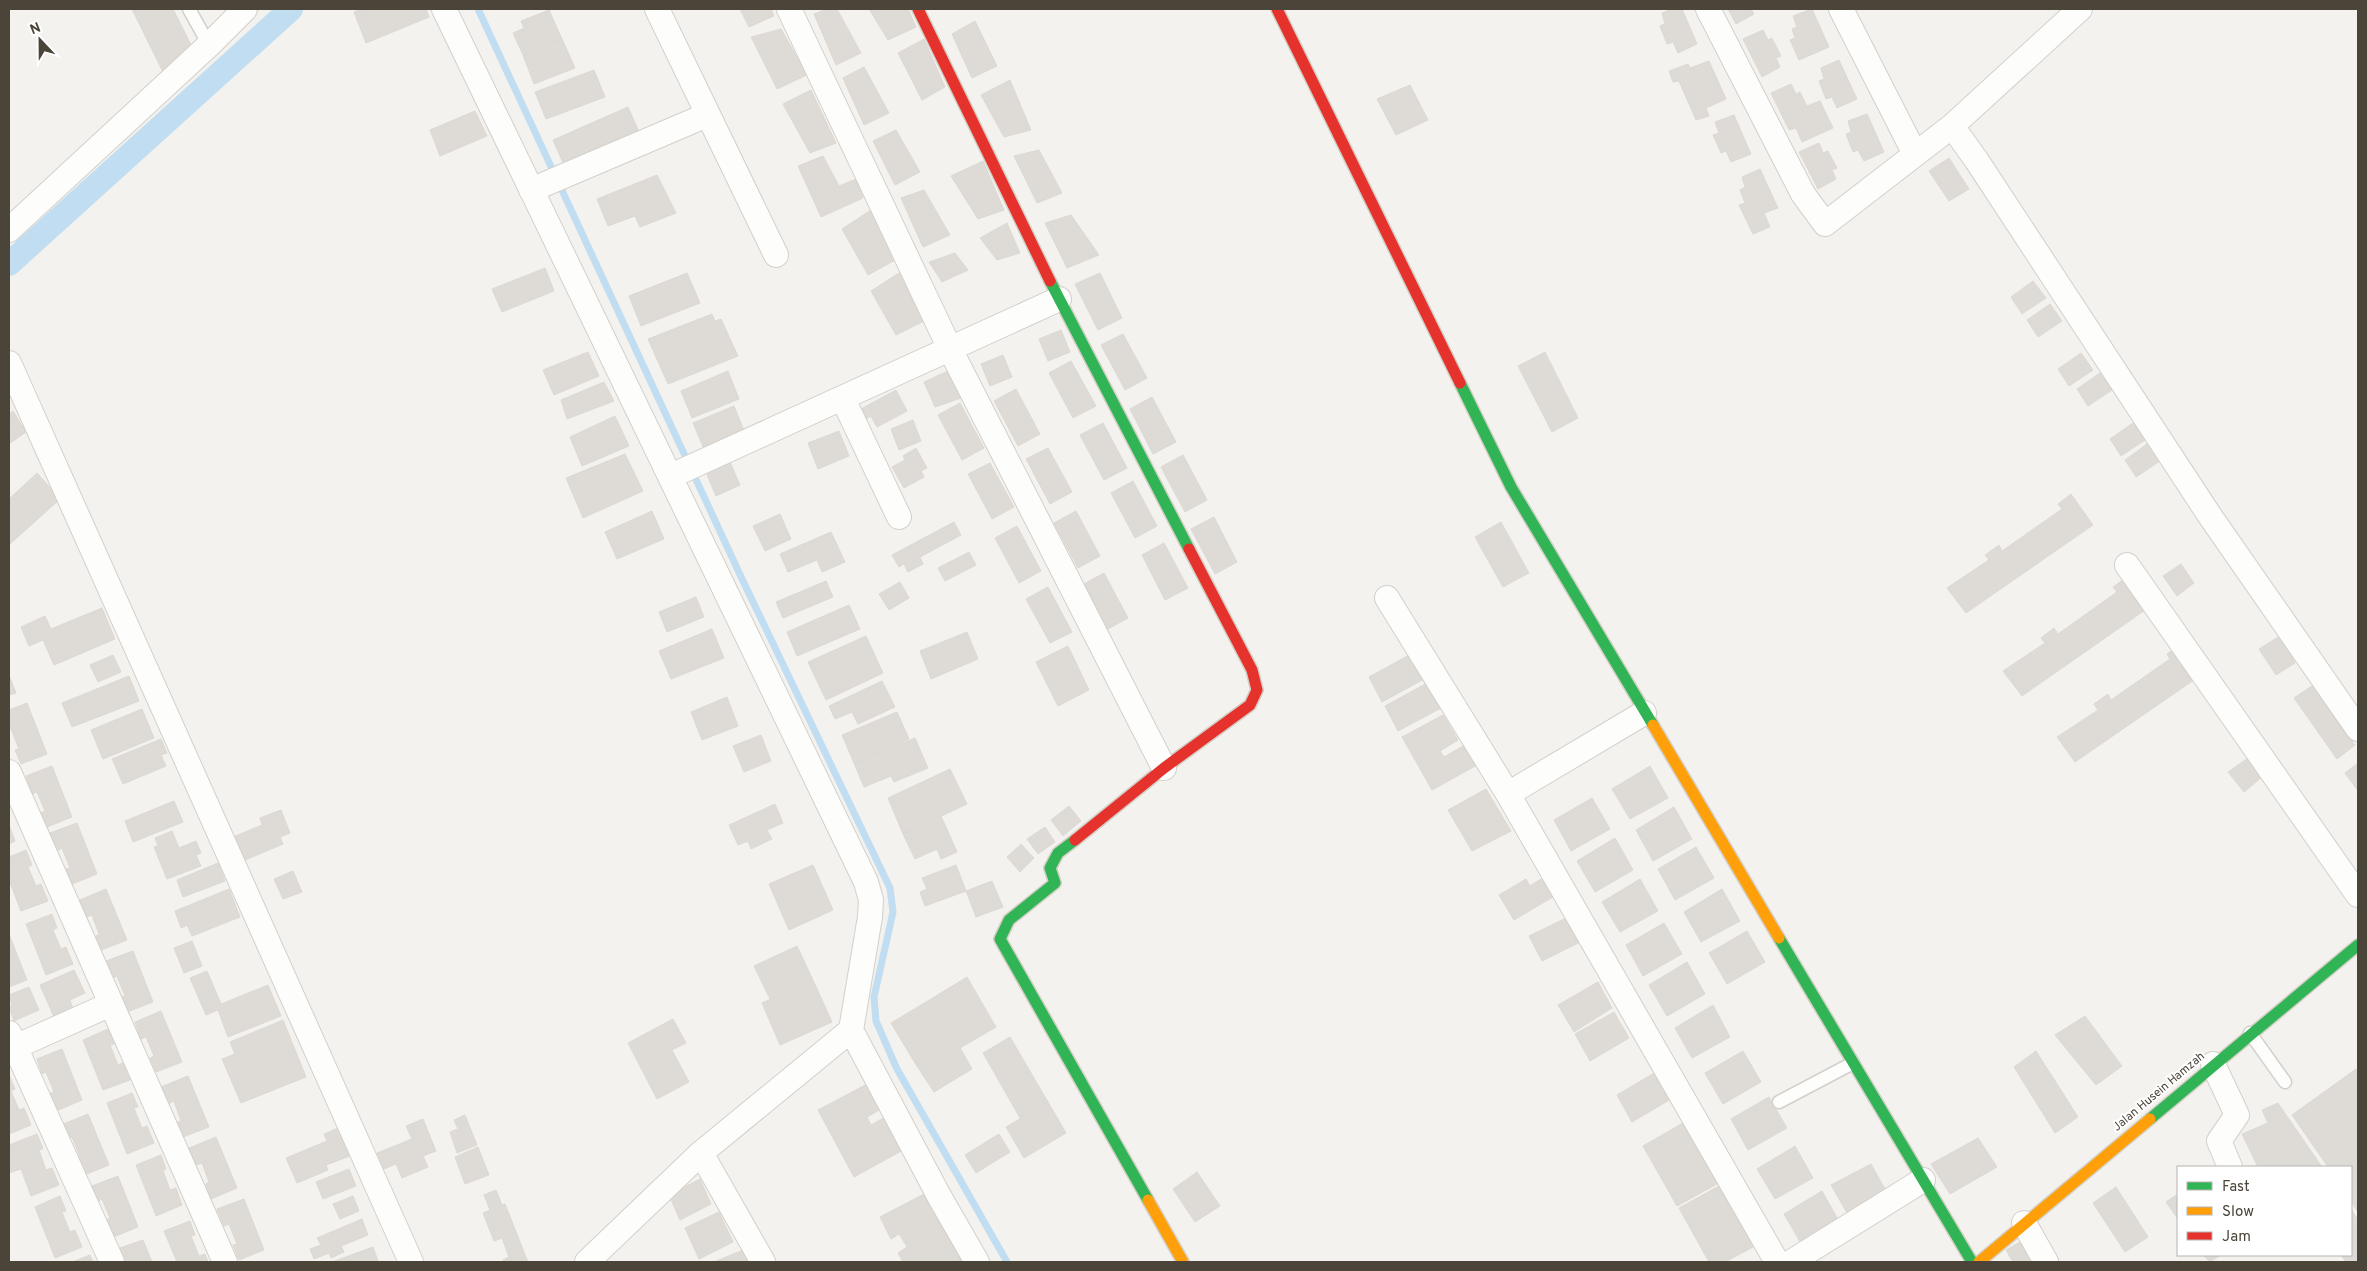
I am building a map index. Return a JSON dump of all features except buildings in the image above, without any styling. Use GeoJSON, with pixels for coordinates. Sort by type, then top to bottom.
{"type":"FeatureCollection","features":[{"type":"Feature","properties":{"kind":"street"},"geometry":{"type":"LineString","coordinates":[[9,230],[209,45],[245,9]]}},
{"type":"Feature","properties":{"kind":"street"},"geometry":{"type":"LineString","coordinates":[[444,9],[544,185],[684,470],[866,882],[871,900],[870,917],[851,1030],[939,1196],[977,1262]]}},
{"type":"Feature","properties":{"kind":"street"},"geometry":{"type":"LineString","coordinates":[[657,9],[776,255]]}},
{"type":"Feature","properties":{"kind":"street"},"geometry":{"type":"LineString","coordinates":[[789,9],[950,350],[1164,768]]}},
{"type":"Feature","properties":{"kind":"street"},"geometry":{"type":"LineString","coordinates":[[918,9],[1059,300],[1252,670],[1257,690],[1250,705],[1164,768],[1058,854],[1050,868],[1055,883],[1009,920],[1000,940],[1183,1262]]}},
{"type":"Feature","properties":{"kind":"street"},"geometry":{"type":"LineString","coordinates":[[1277,9],[1511,487],[1972,1262]]}},
{"type":"Feature","properties":{"kind":"street"},"geometry":{"type":"LineString","coordinates":[[1708,9],[1803,194],[1825,224],[1952,126],[2069,13]]}},
{"type":"Feature","properties":{"kind":"street"},"geometry":{"type":"LineString","coordinates":[[1840,9],[1915,154]]}},
{"type":"Feature","properties":{"kind":"street"},"geometry":{"type":"LineString","coordinates":[[544,185],[707,115]]}},
{"type":"Feature","properties":{"kind":"street"},"geometry":{"type":"LineString","coordinates":[[1952,126],[2210,516],[2358,729]]}},
{"type":"Feature","properties":{"kind":"street"},"geometry":{"type":"LineString","coordinates":[[684,470],[1059,300]]}},
{"type":"Feature","properties":{"kind":"street"},"geometry":{"type":"LineString","coordinates":[[9,363],[411,1262]]}},
{"type":"Feature","properties":{"kind":"street"},"geometry":{"type":"LineString","coordinates":[[843,399],[900,517]]}},
{"type":"Feature","properties":{"kind":"street"},"geometry":{"type":"LineString","coordinates":[[2127,565],[2358,895]]}},
{"type":"Feature","properties":{"kind":"street"},"geometry":{"type":"LineString","coordinates":[[1387,598],[1508,794],[1777,1262]]}},
{"type":"Feature","properties":{"kind":"street"},"geometry":{"type":"LineString","coordinates":[[1508,794],[1644,713]]}},
{"type":"Feature","properties":{"kind":"street"},"geometry":{"type":"LineString","coordinates":[[9,772],[225,1262]]}},
{"type":"Feature","properties":{"kind":"street","name":"Jalan Husein Hamzah"},"geometry":{"type":"LineString","coordinates":[[1979,1262],[2358,944]]}},
{"type":"Feature","properties":{"kind":"street"},"geometry":{"type":"LineString","coordinates":[[111,1004],[12,1040],[112,1262]]}},
{"type":"Feature","properties":{"kind":"street"},"geometry":{"type":"LineString","coordinates":[[587,1262],[701,1153],[851,1030]]}},
{"type":"Feature","properties":{"kind":"street"},"geometry":{"type":"LineString","coordinates":[[2213,1064],[2237,1115],[2219,1141],[2230,1166]]}},
{"type":"Feature","properties":{"kind":"street"},"geometry":{"type":"LineString","coordinates":[[701,1153],[762,1262]]}},
{"type":"Feature","properties":{"kind":"street"},"geometry":{"type":"LineString","coordinates":[[1791,1262],[1923,1180]]}},
{"type":"Feature","properties":{"kind":"street"},"geometry":{"type":"LineString","coordinates":[[2024,1223],[2046,1262]]}},
{"type":"Feature","properties":{"kind":"lane"},"geometry":{"type":"LineString","coordinates":[[189,9],[209,45]]}},
{"type":"Feature","properties":{"kind":"lane"},"geometry":{"type":"LineString","coordinates":[[2250,1033],[2285,1082]]}},
{"type":"Feature","properties":{"kind":"lane"},"geometry":{"type":"LineString","coordinates":[[1779,1102],[1853,1063]]}},
{"type":"Feature","properties":{"kind":"waterway"},"geometry":{"type":"LineString","coordinates":[[9,264],[291,9]]}},
{"type":"Feature","properties":{"kind":"waterway"},"geometry":{"type":"LineString","coordinates":[[478,9],[743,581],[890,888],[893,912],[874,997],[876,1021],[897,1069],[1007,1262]]}},
{"type":"Feature","properties":{"kind":"traffic: fast"},"geometry":{"type":"LineString","coordinates":[[1050,281],[1189,549]]}},
{"type":"Feature","properties":{"kind":"traffic: fast"},"geometry":{"type":"LineString","coordinates":[[1460,383],[1511,487],[1653,725]]}},
{"type":"Feature","properties":{"kind":"traffic: fast"},"geometry":{"type":"LineString","coordinates":[[1075,840],[1058,853],[1050,868],[1055,883],[1009,920],[1000,939],[1148,1200]]}},
{"type":"Feature","properties":{"kind":"traffic: fast"},"geometry":{"type":"LineString","coordinates":[[1779,938],[1972,1262]]}},
{"type":"Feature","properties":{"kind":"traffic: fast"},"geometry":{"type":"LineString","coordinates":[[2150,1119],[2358,945]]}},
{"type":"Feature","properties":{"kind":"traffic: slow"},"geometry":{"type":"LineString","coordinates":[[1653,725],[1779,938]]}},
{"type":"Feature","properties":{"kind":"traffic: slow"},"geometry":{"type":"LineString","coordinates":[[1979,1262],[2150,1119]]}},
{"type":"Feature","properties":{"kind":"traffic: slow"},"geometry":{"type":"LineString","coordinates":[[1148,1200],[1183,1262]]}},
{"type":"Feature","properties":{"kind":"traffic: jam"},"geometry":{"type":"LineString","coordinates":[[918,9],[1050,281]]}},
{"type":"Feature","properties":{"kind":"traffic: jam"},"geometry":{"type":"LineString","coordinates":[[1277,9],[1460,383]]}},
{"type":"Feature","properties":{"kind":"traffic: jam"},"geometry":{"type":"LineString","coordinates":[[1075,840],[1164,768],[1250,705],[1257,690],[1252,670],[1189,549]]}}]}
